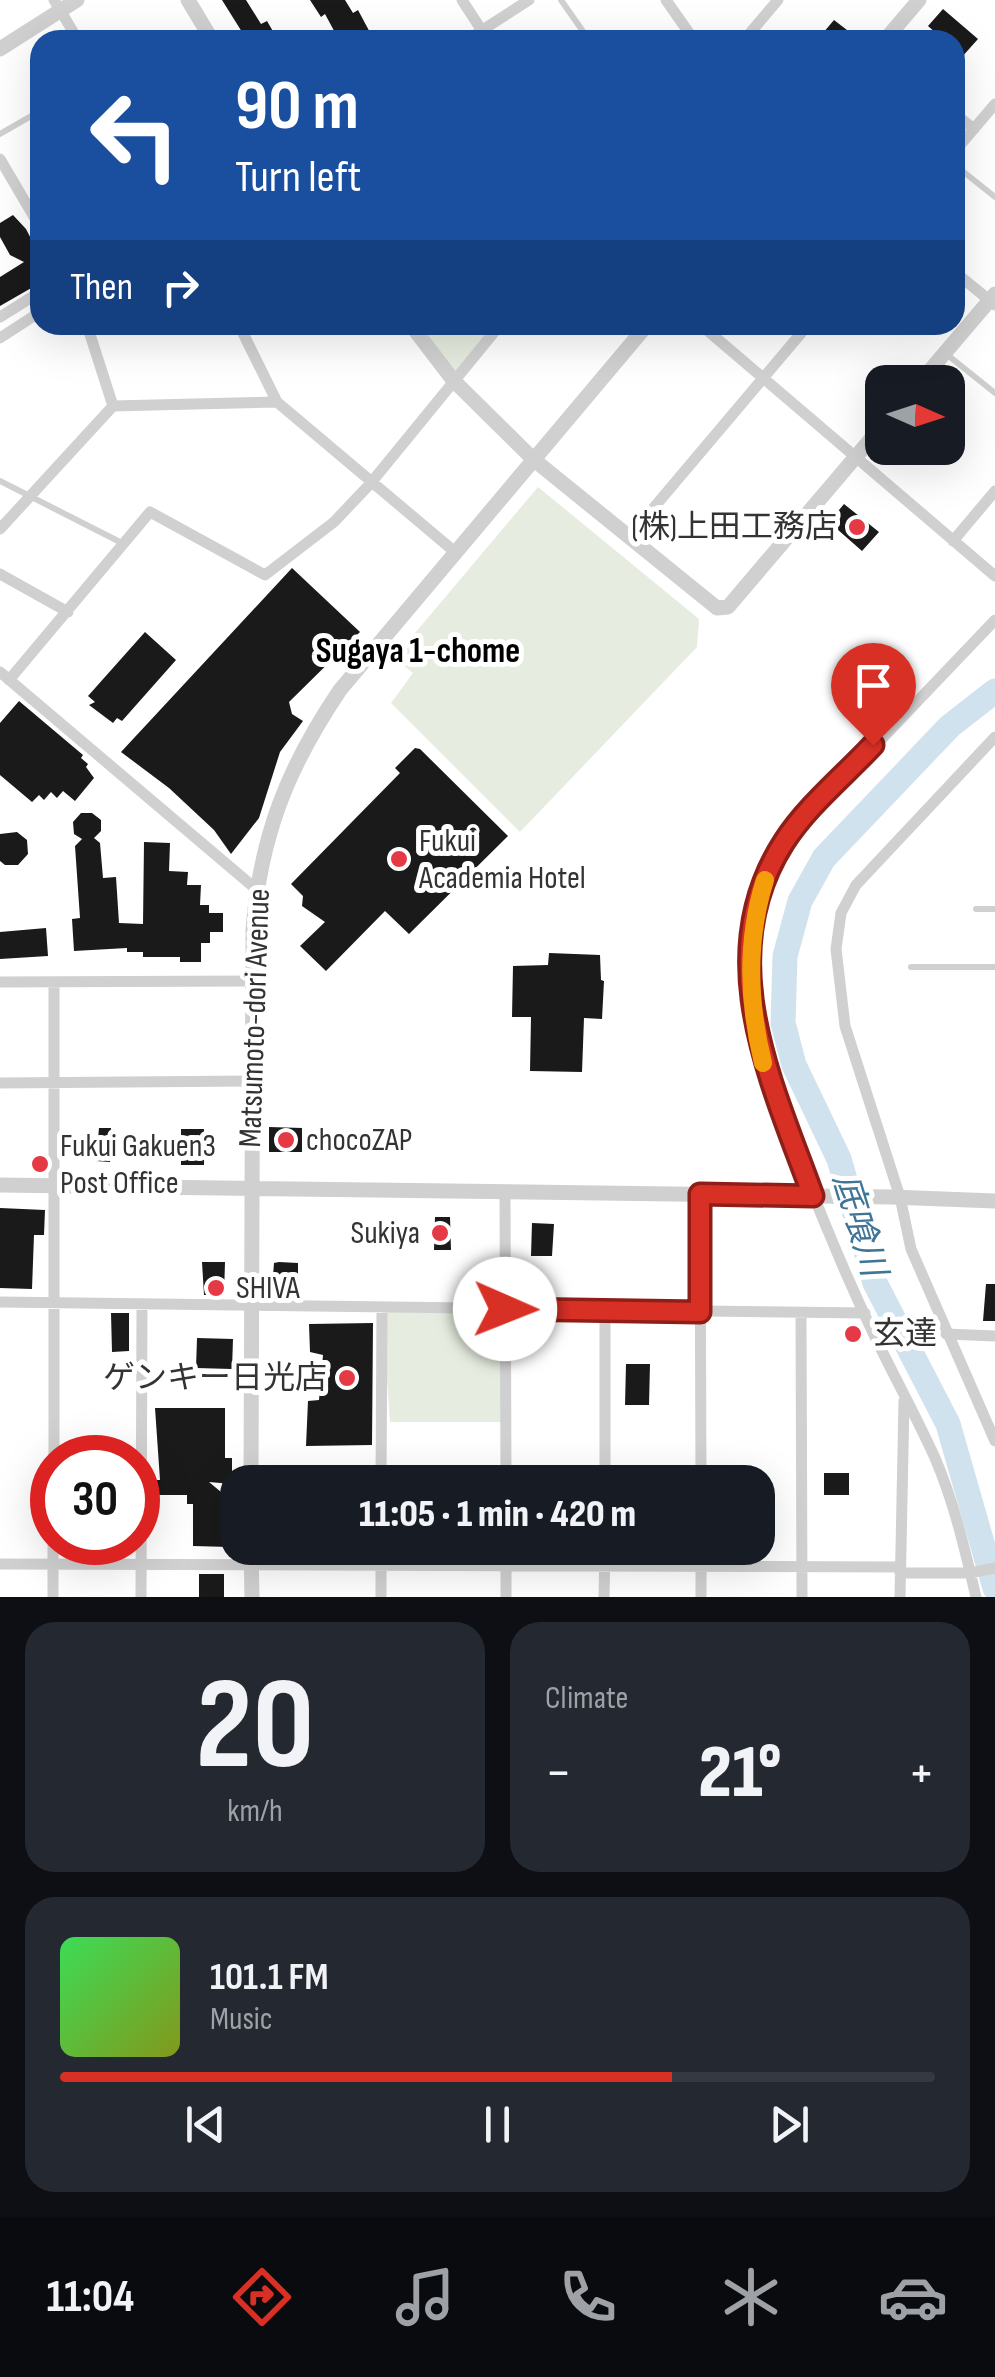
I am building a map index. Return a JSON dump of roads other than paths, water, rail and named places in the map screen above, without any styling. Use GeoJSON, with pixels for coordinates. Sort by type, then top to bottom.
{"type":"FeatureCollection","features":[{"type":"Feature","properties":{"kind":"street"},"geometry":{"type":"LineString","coordinates":[[0,49],[57,5],[77,0]]}},
{"type":"Feature","properties":{"kind":"street"},"geometry":{"type":"LineString","coordinates":[[188,0],[206,30]]}},
{"type":"Feature","properties":{"kind":"street"},"geometry":{"type":"LineString","coordinates":[[462,0],[482,30]]}},
{"type":"Feature","properties":{"kind":"street"},"geometry":{"type":"LineString","coordinates":[[491,30],[530,0]]}},
{"type":"Feature","properties":{"kind":"street"},"geometry":{"type":"LineString","coordinates":[[666,0],[687,30]]}},
{"type":"Feature","properties":{"kind":"street"},"geometry":{"type":"LineString","coordinates":[[752,30],[778,0]]}},
{"type":"Feature","properties":{"kind":"street"},"geometry":{"type":"LineString","coordinates":[[894,30],[919,0]]}},
{"type":"Feature","properties":{"kind":"street"},"geometry":{"type":"LineString","coordinates":[[57,5],[72,30]]}},
{"type":"Feature","properties":{"kind":"street"},"geometry":{"type":"LineString","coordinates":[[965,139],[995,104]]}},
{"type":"Feature","properties":{"kind":"street"},"geometry":{"type":"LineString","coordinates":[[965,122],[974,129]]}},
{"type":"Feature","properties":{"kind":"street"},"geometry":{"type":"LineString","coordinates":[[0,159],[30,211]]}},
{"type":"Feature","properties":{"kind":"street"},"geometry":{"type":"LineString","coordinates":[[965,279],[993,300],[965,331]]}},
{"type":"Feature","properties":{"kind":"street"},"geometry":{"type":"LineString","coordinates":[[0,317],[30,298]]}},
{"type":"Feature","properties":{"kind":"street"},"geometry":{"type":"LineString","coordinates":[[0,338],[30,318]]}},
{"type":"Feature","properties":{"kind":"street"},"geometry":{"type":"LineString","coordinates":[[90,335],[113,406]]}},
{"type":"Feature","properties":{"kind":"street"},"geometry":{"type":"LineString","coordinates":[[245,335],[277,402],[370,484],[456,552]]}},
{"type":"Feature","properties":{"kind":"street"},"geometry":{"type":"LineString","coordinates":[[418,335],[452,380],[533,459],[717,608],[728,607],[865,446]]}},
{"type":"Feature","properties":{"kind":"street"},"geometry":{"type":"LineString","coordinates":[[256,889],[5,676],[68,612],[150,512],[265,575],[334,522],[370,484],[491,335]]}},
{"type":"Feature","properties":{"kind":"street","name":"Matsumoto-dori Avenue"},"geometry":{"type":"LineString","coordinates":[[252,1465],[252,981],[256,889],[269,830],[303,747],[340,690],[638,335]]}},
{"type":"Feature","properties":{"kind":"street"},"geometry":{"type":"LineString","coordinates":[[713,335],[995,576]]}},
{"type":"Feature","properties":{"kind":"street"},"geometry":{"type":"LineString","coordinates":[[629,537],[799,335]]}},
{"type":"Feature","properties":{"kind":"street"},"geometry":{"type":"LineString","coordinates":[[935,365],[961,335]]}},
{"type":"Feature","properties":{"kind":"street"},"geometry":{"type":"LineString","coordinates":[[0,529],[113,406],[277,402]]}},
{"type":"Feature","properties":{"kind":"street"},"geometry":{"type":"LineString","coordinates":[[953,541],[995,491]]}},
{"type":"Feature","properties":{"kind":"street"},"geometry":{"type":"LineString","coordinates":[[0,574],[68,612]]}},
{"type":"Feature","properties":{"kind":"street"},"geometry":{"type":"LineString","coordinates":[[976,1597],[974,1573],[947,1489],[865,1313],[820,1196],[767,1076],[756,1036],[751,939],[768,871],[786,839],[995,620]]}},
{"type":"Feature","properties":{"kind":"street"},"geometry":{"type":"LineString","coordinates":[[995,737],[856,886],[841,913],[836,949],[845,1026],[911,1249],[995,1441]]}},
{"type":"Feature","properties":{"kind":"street"},"geometry":{"type":"LineString","coordinates":[[0,982],[252,981]]}},
{"type":"Feature","properties":{"kind":"street"},"geometry":{"type":"LineString","coordinates":[[54,982],[54,1435]]}},
{"type":"Feature","properties":{"kind":"street"},"geometry":{"type":"LineString","coordinates":[[0,1083],[251,1081]]}},
{"type":"Feature","properties":{"kind":"street"},"geometry":{"type":"LineString","coordinates":[[0,1184],[995,1201]]}},
{"type":"Feature","properties":{"kind":"street"},"geometry":{"type":"LineString","coordinates":[[504,1192],[506,1465]]}},
{"type":"Feature","properties":{"kind":"street"},"geometry":{"type":"LineString","coordinates":[[700,1194],[701,1465]]}},
{"type":"Feature","properties":{"kind":"street"},"geometry":{"type":"LineString","coordinates":[[0,1302],[865,1313]]}},
{"type":"Feature","properties":{"kind":"street"},"geometry":{"type":"LineString","coordinates":[[142,1305],[142,1435]]}},
{"type":"Feature","properties":{"kind":"street"},"geometry":{"type":"LineString","coordinates":[[381,1465],[382,1308]]}},
{"type":"Feature","properties":{"kind":"street"},"geometry":{"type":"LineString","coordinates":[[605,1310],[605,1465]]}},
{"type":"Feature","properties":{"kind":"street"},"geometry":{"type":"LineString","coordinates":[[801,1313],[802,1597]]}},
{"type":"Feature","properties":{"kind":"street"},"geometry":{"type":"LineString","coordinates":[[946,1334],[995,1336]]}},
{"type":"Feature","properties":{"kind":"street"},"geometry":{"type":"LineString","coordinates":[[900,1597],[904,1397]]}},
{"type":"Feature","properties":{"kind":"street"},"geometry":{"type":"LineString","coordinates":[[0,1564],[30,1565]]}},
{"type":"Feature","properties":{"kind":"street"},"geometry":{"type":"LineString","coordinates":[[53,1565],[53,1597]]}},
{"type":"Feature","properties":{"kind":"street"},"geometry":{"type":"LineString","coordinates":[[141,1565],[141,1597]]}},
{"type":"Feature","properties":{"kind":"street"},"geometry":{"type":"LineString","coordinates":[[160,1565],[220,1565]]}},
{"type":"Feature","properties":{"kind":"street"},"geometry":{"type":"LineString","coordinates":[[252,1565],[252,1597]]}},
{"type":"Feature","properties":{"kind":"street"},"geometry":{"type":"LineString","coordinates":[[381,1597],[381,1565],[802,1567],[974,1573],[995,1568]]}},
{"type":"Feature","properties":{"kind":"street"},"geometry":{"type":"LineString","coordinates":[[506,1566],[506,1597]]}},
{"type":"Feature","properties":{"kind":"street"},"geometry":{"type":"LineString","coordinates":[[604,1566],[604,1597]]}},
{"type":"Feature","properties":{"kind":"street"},"geometry":{"type":"LineString","coordinates":[[701,1566],[701,1597]]}},
{"type":"Feature","properties":{"kind":"lane"},"geometry":{"type":"LineString","coordinates":[[561,0],[582,30]]}},
{"type":"Feature","properties":{"kind":"lane"},"geometry":{"type":"LineString","coordinates":[[0,134],[30,117]]}},
{"type":"Feature","properties":{"kind":"lane"},"geometry":{"type":"LineString","coordinates":[[965,173],[995,197]]}},
{"type":"Feature","properties":{"kind":"lane"},"geometry":{"type":"LineString","coordinates":[[945,353],[995,393]]}},
{"type":"Feature","properties":{"kind":"lane"},"geometry":{"type":"LineString","coordinates":[[0,481],[124,544]]}},
{"type":"Feature","properties":{"kind":"lane"},"geometry":{"type":"LineString","coordinates":[[976,908],[995,909]]}},
{"type":"Feature","properties":{"kind":"lane"},"geometry":{"type":"LineString","coordinates":[[910,967],[995,967]]}},
{"type":"Feature","properties":{"kind":"waterway","name":"底喰川"},"geometry":{"type":"LineString","coordinates":[[995,691],[950,726],[824,858],[800,901],[785,956],[783,1023],[794,1065],[839,1159],[875,1283],[948,1424],[995,1588]]}},
{"type":"Feature","properties":{"kind":"place","name":"(株)上田工務店"},"geometry":{"type":"Point","coordinates":[857,527]}},
{"type":"Feature","properties":{"kind":"place","name":"Fukui Academia Hotel"},"geometry":{"type":"Point","coordinates":[399,859]}},
{"type":"Feature","properties":{"kind":"place","name":"chocoZAP"},"geometry":{"type":"Point","coordinates":[286,1140]}},
{"type":"Feature","properties":{"kind":"place","name":"Fukui Gakuen3 Post Office"},"geometry":{"type":"Point","coordinates":[40,1164]}},
{"type":"Feature","properties":{"kind":"place","name":"Sukiya"},"geometry":{"type":"Point","coordinates":[440,1233]}},
{"type":"Feature","properties":{"kind":"place","name":"SHIVA"},"geometry":{"type":"Point","coordinates":[216,1288]}},
{"type":"Feature","properties":{"kind":"place","name":"玄達"},"geometry":{"type":"Point","coordinates":[853,1334]}},
{"type":"Feature","properties":{"kind":"place","name":"ゲンキー日光店"},"geometry":{"type":"Point","coordinates":[347,1378]}},
{"type":"Feature","properties":{"kind":"district","name":"Sugaya 1-chome"},"geometry":{"type":"Point","coordinates":[418,651]}}]}
